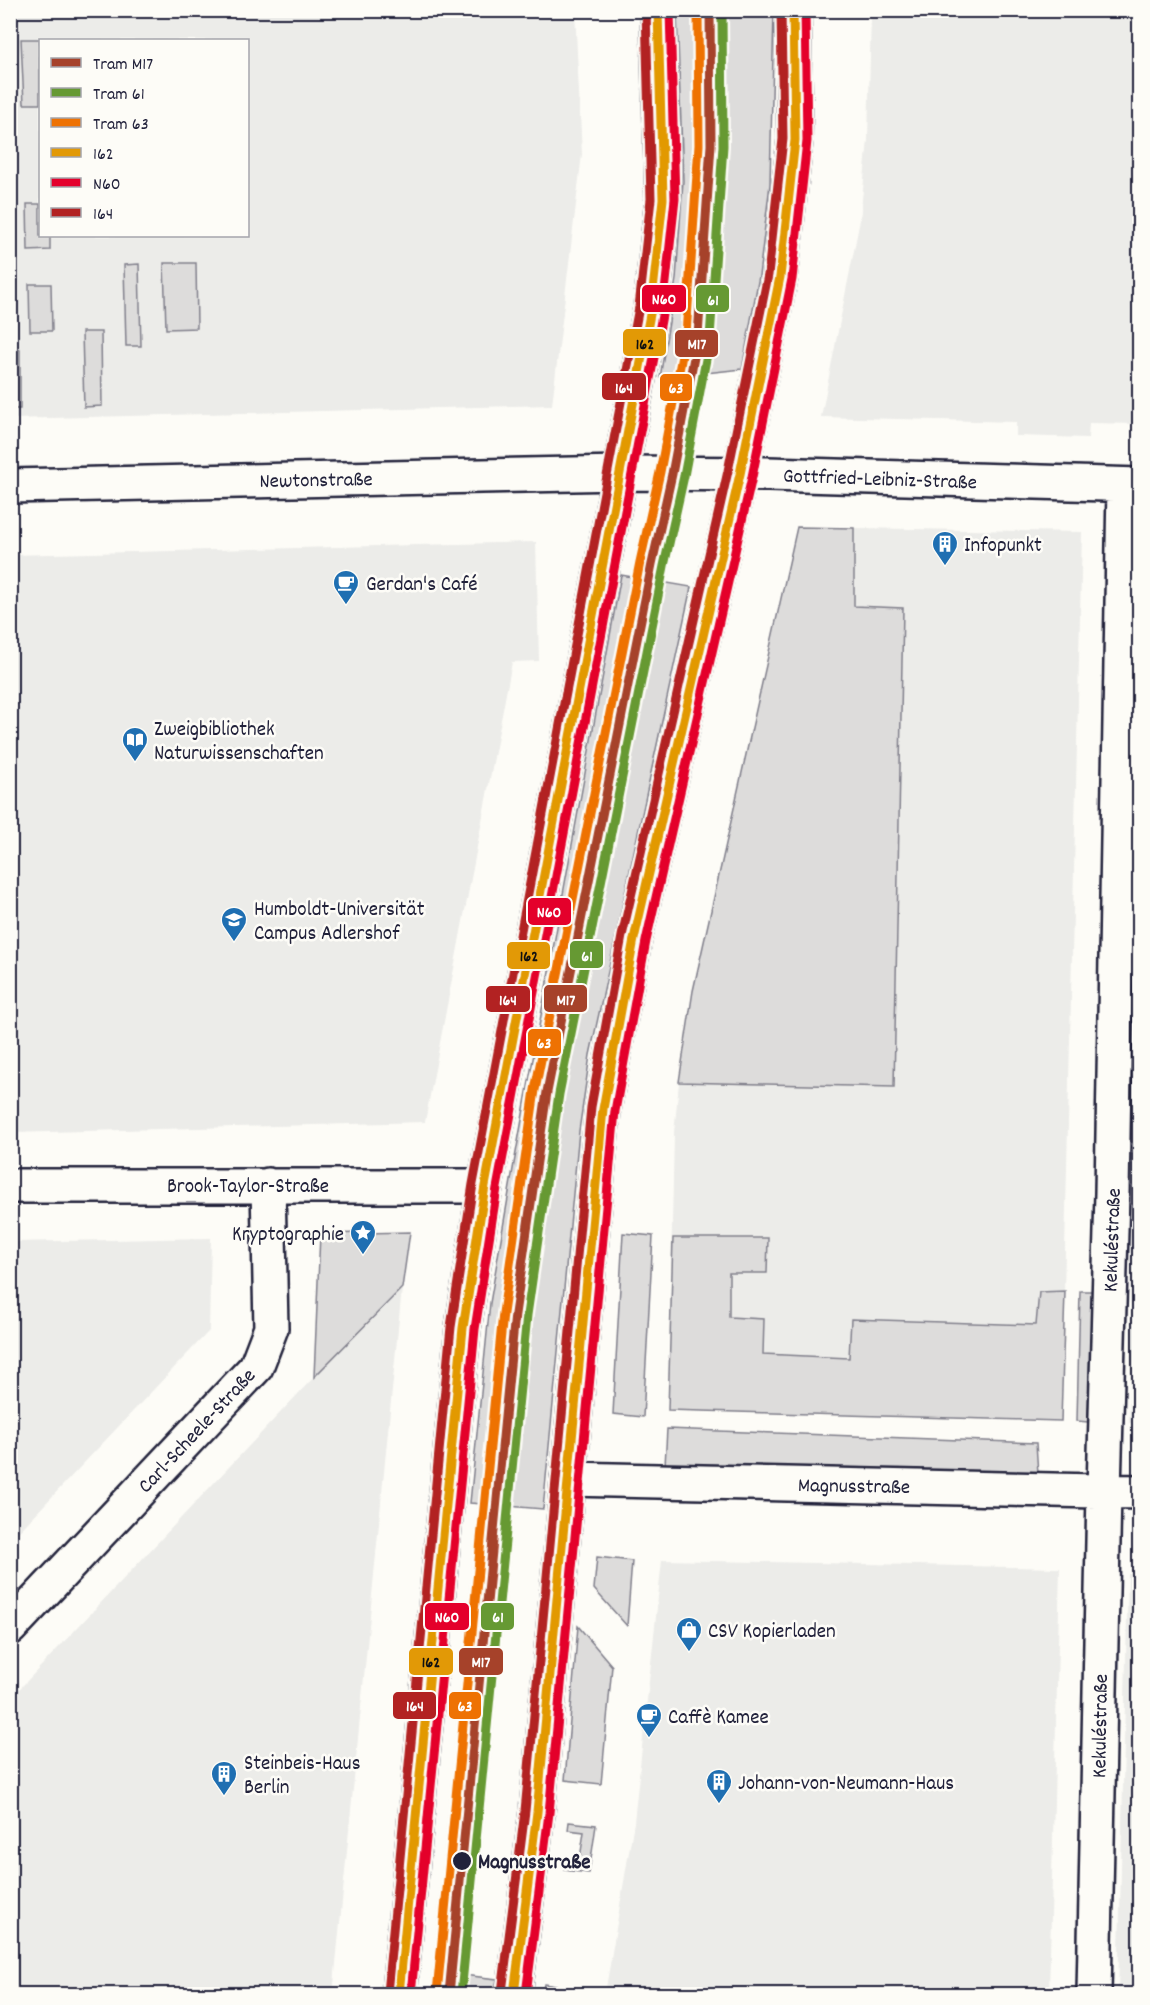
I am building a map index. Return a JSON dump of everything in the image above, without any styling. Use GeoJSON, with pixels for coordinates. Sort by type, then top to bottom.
{"type":"FeatureCollection","features":[{"type":"Feature","properties":{"kind":"street"},"geometry":{"type":"LineString","coordinates":[[399,1995],[463,1328],[485,1186],[651,309],[663,200],[658,10]]}},
{"type":"Feature","properties":{"kind":"street"},"geometry":{"type":"LineString","coordinates":[[514,1995],[537,1812],[603,1109],[633,939],[740,474],[780,277],[795,140],[793,10]]}},
{"type":"Feature","properties":{"kind":"street","name":"Gottfried-Leibniz-Straße"},"geometry":{"type":"LineString","coordinates":[[621,473],[1132,485]]}},
{"type":"Feature","properties":{"kind":"street","name":"Newtonstraße"},"geometry":{"type":"LineString","coordinates":[[10,486],[621,473]]}},
{"type":"Feature","properties":{"kind":"street","name":"Kekuléstraße"},"geometry":{"type":"LineString","coordinates":[[1094,1995],[1104,1491],[1132,485]]}},
{"type":"Feature","properties":{"kind":"street","name":"Carl-Scheele-Straße"},"geometry":{"type":"LineString","coordinates":[[10,1628],[256,1367],[271,1328],[268,1185]]}},
{"type":"Feature","properties":{"kind":"street","name":"Brook-Taylor-Straße"},"geometry":{"type":"LineString","coordinates":[[10,1186],[485,1186]]}},
{"type":"Feature","properties":{"kind":"street","name":"Magnusstraße"},"geometry":{"type":"LineString","coordinates":[[568,1479],[652,1479],[1140,1492]]}},
{"type":"Feature","properties":{"kind":"shaded area"},"geometry":{"type":"Polygon","coordinates":[[[10,11],[575,11],[582,154],[552,405],[11,419],[10,11]]]}},
{"type":"Feature","properties":{"kind":"shaded area"},"geometry":{"type":"Polygon","coordinates":[[[677,11],[774,11],[770,184],[759,276],[742,369],[660,378],[676,279],[683,181],[677,11]]]}},
{"type":"Feature","properties":{"kind":"shaded area"},"geometry":{"type":"Polygon","coordinates":[[[871,11],[1139,11],[1139,424],[1089,423],[1088,438],[1016,436],[1016,422],[821,417],[860,220],[868,139],[871,11]]]}},
{"type":"Feature","properties":{"kind":"shaded area"},"geometry":{"type":"Polygon","coordinates":[[[21,39],[39,39],[39,104],[24,104],[21,39]]]}},
{"type":"Feature","properties":{"kind":"shaded area"},"geometry":{"type":"Polygon","coordinates":[[[10,155],[14,155],[16,235],[11,235],[10,155]]]}},
{"type":"Feature","properties":{"kind":"shaded area"},"geometry":{"type":"Polygon","coordinates":[[[27,204],[39,204],[39,237],[50,237],[50,250],[28,251],[27,204]]]}},
{"type":"Feature","properties":{"kind":"shaded area"},"geometry":{"type":"Polygon","coordinates":[[[164,263],[196,263],[197,328],[166,329],[164,263]]]}},
{"type":"Feature","properties":{"kind":"shaded area"},"geometry":{"type":"Polygon","coordinates":[[[139,264],[141,346],[126,346],[124,265],[139,264]]]}},
{"type":"Feature","properties":{"kind":"shaded area"},"geometry":{"type":"Polygon","coordinates":[[[29,284],[51,284],[52,331],[30,331],[29,284]]]}},
{"type":"Feature","properties":{"kind":"shaded area"},"geometry":{"type":"Polygon","coordinates":[[[82,332],[101,332],[102,406],[84,407],[82,332]]]}},
{"type":"Feature","properties":{"kind":"shaded area"},"geometry":{"type":"Polygon","coordinates":[[[11,349],[20,349],[20,409],[11,409],[11,349]]]}},
{"type":"Feature","properties":{"kind":"shaded area"},"geometry":{"type":"Polygon","coordinates":[[[797,527],[1082,532],[1061,1421],[668,1410],[674,1133],[679,1082],[693,991],[797,527]]]}},
{"type":"Feature","properties":{"kind":"shaded area"},"geometry":{"type":"Polygon","coordinates":[[[797,527],[854,528],[854,606],[903,608],[894,1087],[679,1082],[693,991],[797,527]]]}},
{"type":"Feature","properties":{"kind":"shaded area","name":"Humboldt-Universität Campus Adlershof"},"geometry":{"type":"Polygon","coordinates":[[[536,542],[539,661],[512,662],[425,1122],[11,1133],[11,555],[536,542]]]}},
{"type":"Feature","properties":{"kind":"shaded area"},"geometry":{"type":"Polygon","coordinates":[[[621,575],[691,587],[590,1055],[579,1131],[543,1509],[470,1503],[490,1303],[621,575]]]}},
{"type":"Feature","properties":{"kind":"shaded area"},"geometry":{"type":"Polygon","coordinates":[[[1139,1046],[1140,1423],[1129,1423],[1139,1046]]]}},
{"type":"Feature","properties":{"kind":"shaded area"},"geometry":{"type":"Polygon","coordinates":[[[410,1232],[402,1288],[314,1377],[320,1234],[410,1232]]]}},
{"type":"Feature","properties":{"kind":"shaded area"},"geometry":{"type":"Polygon","coordinates":[[[623,1233],[653,1236],[643,1417],[613,1414],[623,1233]]]}},
{"type":"Feature","properties":{"kind":"shaded area"},"geometry":{"type":"Polygon","coordinates":[[[211,1238],[209,1331],[11,1540],[11,1242],[211,1238]]]}},
{"type":"Feature","properties":{"kind":"shaded area"},"geometry":{"type":"Polygon","coordinates":[[[673,1238],[768,1238],[767,1273],[729,1273],[729,1317],[764,1319],[763,1354],[849,1358],[851,1319],[1036,1325],[1039,1292],[1065,1291],[1061,1421],[668,1410],[673,1238]]]}},
{"type":"Feature","properties":{"kind":"shaded area","name":"Steinbeis-Haus Berlin"},"geometry":{"type":"Polygon","coordinates":[[[402,1288],[333,1994],[11,1994],[10,1699],[314,1377],[402,1288]]]}},
{"type":"Feature","properties":{"kind":"shaded area"},"geometry":{"type":"Polygon","coordinates":[[[1080,1291],[1092,1291],[1088,1422],[1077,1421],[1080,1291]]]}},
{"type":"Feature","properties":{"kind":"shaded area"},"geometry":{"type":"Polygon","coordinates":[[[667,1429],[1036,1443],[1038,1474],[665,1466],[667,1429]]]}},
{"type":"Feature","properties":{"kind":"shaded area"},"geometry":{"type":"Polygon","coordinates":[[[597,1557],[632,1561],[627,1626],[594,1589],[597,1557]]]}},
{"type":"Feature","properties":{"kind":"shaded area"},"geometry":{"type":"Polygon","coordinates":[[[662,1560],[1060,1568],[1049,1994],[605,1994],[634,1822],[662,1560]]]}},
{"type":"Feature","properties":{"kind":"shaded area"},"geometry":{"type":"Polygon","coordinates":[[[1128,1574],[1140,1574],[1139,1994],[1118,1994],[1128,1574]]]}},
{"type":"Feature","properties":{"kind":"shaded area"},"geometry":{"type":"Polygon","coordinates":[[[578,1626],[612,1666],[601,1784],[565,1780],[578,1626]]]}},
{"type":"Feature","properties":{"kind":"shaded area"},"geometry":{"type":"Polygon","coordinates":[[[569,1822],[596,1825],[589,1873],[564,1870],[565,1863],[579,1865],[584,1832],[568,1830],[569,1822]]]}},
{"type":"Feature","properties":{"kind":"shaded area"},"geometry":{"type":"Polygon","coordinates":[[[436,1972],[497,1979],[494,1994],[434,1994],[436,1972]]]}},
{"type":"Feature","properties":{"kind":"shaded area"},"geometry":{"type":"Polygon","coordinates":[[[544,1984],[569,1988],[568,1994],[542,1994],[544,1984]]]}},
{"type":"Feature","properties":{"kind":"tram line","name":"63"},"geometry":{"type":"LineString","coordinates":[[437,1993],[503,1313],[535,1090],[686,334],[699,145],[698,10]]}},
{"type":"Feature","properties":{"kind":"tram line","name":"M17"},"geometry":{"type":"LineString","coordinates":[[449,1994],[515,1314],[547,1092],[698,336],[711,145],[710,10]]}},
{"type":"Feature","properties":{"kind":"tram line","name":"61"},"geometry":{"type":"LineString","coordinates":[[461,1994],[527,1315],[559,1094],[710,338],[723,146],[722,10]]}},
{"type":"Feature","properties":{"kind":"transit line","name":"164"},"geometry":{"type":"LineString","coordinates":[[387,1993],[451,1327],[473,1184],[639,307],[651,199],[646,10]]}},
{"type":"Feature","properties":{"kind":"transit line","name":"162"},"geometry":{"type":"LineString","coordinates":[[399,1994],[463,1328],[485,1186],[651,309],[663,199],[658,10]]}},
{"type":"Feature","properties":{"kind":"transit line","name":"N60"},"geometry":{"type":"LineString","coordinates":[[411,1994],[475,1329],[497,1188],[663,310],[675,199],[670,10]]}},
{"type":"Feature","properties":{"kind":"transit line","name":"164"},"geometry":{"type":"LineString","coordinates":[[502,1992],[525,1811],[591,1107],[622,936],[728,471],[768,275],[783,139],[781,10]]}},
{"type":"Feature","properties":{"kind":"transit line","name":"162"},"geometry":{"type":"LineString","coordinates":[[514,1994],[537,1812],[603,1109],[634,939],[740,474],[780,277],[795,140],[793,10]]}},
{"type":"Feature","properties":{"kind":"transit line","name":"N60"},"geometry":{"type":"LineString","coordinates":[[526,1994],[549,1813],[615,1111],[646,941],[752,477],[792,279],[807,141],[805,10]]}},
{"type":"Feature","properties":{"kind":"place","name":"Infopunkt"},"geometry":{"type":"Point","coordinates":[945,567]}},
{"type":"Feature","properties":{"kind":"place","name":"Gerdan's Café"},"geometry":{"type":"Point","coordinates":[346,606]}},
{"type":"Feature","properties":{"kind":"place","name":"Zweigbibliothek Naturwissenschaften"},"geometry":{"type":"Point","coordinates":[135,763]}},
{"type":"Feature","properties":{"kind":"place","name":"Humboldt-Universität Campus Adlershof"},"geometry":{"type":"Point","coordinates":[234,943]}},
{"type":"Feature","properties":{"kind":"place","name":"Kryptographie"},"geometry":{"type":"Point","coordinates":[363,1256]}},
{"type":"Feature","properties":{"kind":"place","name":"CSV Kopierladen"},"geometry":{"type":"Point","coordinates":[689,1653]}},
{"type":"Feature","properties":{"kind":"place","name":"Caffè Kamee"},"geometry":{"type":"Point","coordinates":[649,1739]}},
{"type":"Feature","properties":{"kind":"place","name":"Steinbeis-Haus Berlin"},"geometry":{"type":"Point","coordinates":[224,1797]}},
{"type":"Feature","properties":{"kind":"place","name":"Johann-von-Neumann-Haus"},"geometry":{"type":"Point","coordinates":[719,1805]}},
{"type":"Feature","properties":{"kind":"place","name":"Magnusstraße"},"geometry":{"type":"Point","coordinates":[462,1861]}}]}
